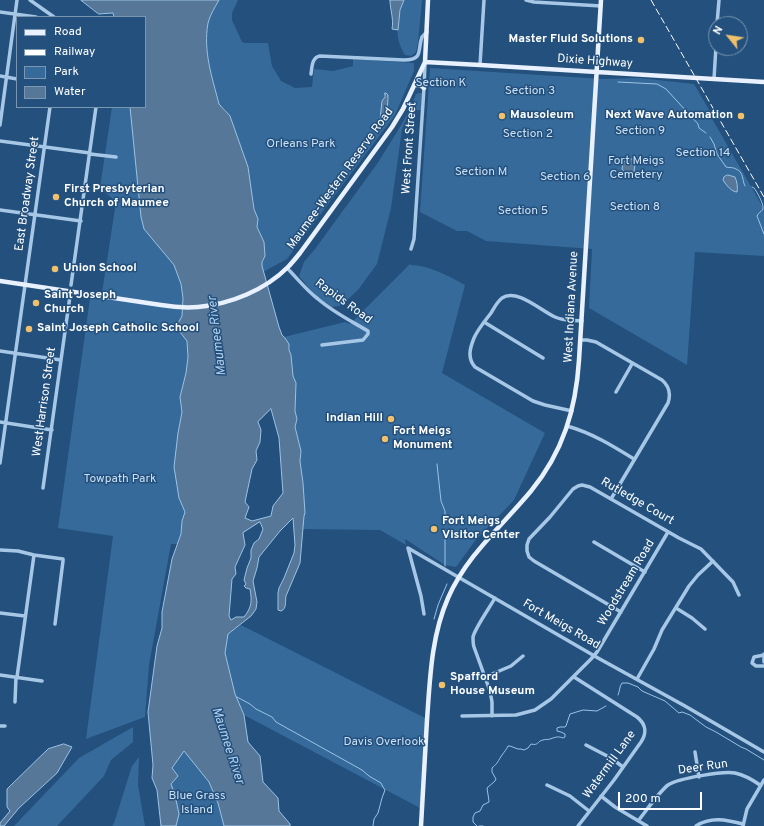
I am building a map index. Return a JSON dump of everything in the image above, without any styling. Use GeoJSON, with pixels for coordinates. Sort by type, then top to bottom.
{"type":"FeatureCollection","features":[{"type":"Feature","properties":{"kind":"main road","name":"West Front Street"},"geometry":{"type":"LineString","coordinates":[[425,62],[428,0]]}},
{"type":"Feature","properties":{"kind":"main road","name":"West Indiana Avenue"},"geometry":{"type":"LineString","coordinates":[[421,826],[430,676],[434,646],[440,619],[458,577],[478,550],[520,504],[551,461],[568,426],[572,411],[577,384],[581,340],[601,0]]}},
{"type":"Feature","properties":{"kind":"main road","name":"Dixie Highway"},"geometry":{"type":"LineString","coordinates":[[425,62],[764,82]]}},
{"type":"Feature","properties":{"kind":"main road","name":"Maumee-Western Reserve Road"},"geometry":{"type":"LineString","coordinates":[[0,280],[187,308],[215,304],[257,290],[287,268],[315,234],[403,110],[425,62]]}},
{"type":"Feature","properties":{"kind":"main road"},"geometry":{"type":"LineString","coordinates":[[414,85],[420,85],[424,88]]}},
{"type":"Feature","properties":{"kind":"street"},"geometry":{"type":"LineString","coordinates":[[0,125],[17,0]]}},
{"type":"Feature","properties":{"kind":"street"},"geometry":{"type":"LineString","coordinates":[[30,0],[53,16]]}},
{"type":"Feature","properties":{"kind":"street"},"geometry":{"type":"LineString","coordinates":[[480,65],[484,0]]}},
{"type":"Feature","properties":{"kind":"street"},"geometry":{"type":"LineString","coordinates":[[526,0],[534,2],[601,6]]}},
{"type":"Feature","properties":{"kind":"street"},"geometry":{"type":"LineString","coordinates":[[718,16],[719,0]]}},
{"type":"Feature","properties":{"kind":"street"},"geometry":{"type":"LineString","coordinates":[[0,12],[29,16]]}},
{"type":"Feature","properties":{"kind":"street"},"geometry":{"type":"LineString","coordinates":[[311,74],[312,64],[317,56],[412,60],[418,55],[422,37],[426,32]]}},
{"type":"Feature","properties":{"kind":"street"},"geometry":{"type":"LineString","coordinates":[[714,79],[715,56]]}},
{"type":"Feature","properties":{"kind":"street","name":"West Front Street"},"geometry":{"type":"LineString","coordinates":[[411,249],[414,239],[425,62]]}},
{"type":"Feature","properties":{"kind":"street"},"geometry":{"type":"LineString","coordinates":[[0,76],[16,79]]}},
{"type":"Feature","properties":{"kind":"street","name":"East Broadway Street"},"geometry":{"type":"LineString","coordinates":[[0,463],[50,108]]}},
{"type":"Feature","properties":{"kind":"street"},"geometry":{"type":"LineString","coordinates":[[71,286],[96,108]]}},
{"type":"Feature","properties":{"kind":"street"},"geometry":{"type":"LineString","coordinates":[[0,141],[116,157]]}},
{"type":"Feature","properties":{"kind":"street"},"geometry":{"type":"LineString","coordinates":[[0,210],[81,221]]}},
{"type":"Feature","properties":{"kind":"street","name":"Rapids Road"},"geometry":{"type":"LineString","coordinates":[[287,268],[302,285],[320,301],[368,331],[368,334],[363,340],[322,345]]}},
{"type":"Feature","properties":{"kind":"street"},"geometry":{"type":"LineString","coordinates":[[572,411],[533,401],[478,369],[473,365],[470,358],[470,350],[474,337],[484,322],[500,300],[506,296],[512,295],[519,297],[559,319],[582,321]]}},
{"type":"Feature","properties":{"kind":"street","name":"West Harrison Street"},"geometry":{"type":"LineString","coordinates":[[43,488],[70,296]]}},
{"type":"Feature","properties":{"kind":"street"},"geometry":{"type":"LineString","coordinates":[[484,322],[543,358]]}},
{"type":"Feature","properties":{"kind":"street"},"geometry":{"type":"LineString","coordinates":[[581,340],[596,342],[663,382],[668,386],[670,395],[668,403],[611,499]]}},
{"type":"Feature","properties":{"kind":"street"},"geometry":{"type":"LineString","coordinates":[[0,351],[61,360]]}},
{"type":"Feature","properties":{"kind":"street"},"geometry":{"type":"LineString","coordinates":[[616,392],[632,364]]}},
{"type":"Feature","properties":{"kind":"street"},"geometry":{"type":"LineString","coordinates":[[0,422],[52,430]]}},
{"type":"Feature","properties":{"kind":"street"},"geometry":{"type":"LineString","coordinates":[[568,426],[592,435],[634,459]]}},
{"type":"Feature","properties":{"kind":"street","name":"Rutledge Court"},"geometry":{"type":"LineString","coordinates":[[621,612],[532,560],[528,555],[526,549],[529,539],[576,487],[582,485],[588,486],[668,532],[698,547],[733,582],[739,594]]}},
{"type":"Feature","properties":{"kind":"street","name":"Woodstream Road"},"geometry":{"type":"LineString","coordinates":[[462,716],[516,715],[535,710],[551,699],[594,656],[668,532]]}},
{"type":"Feature","properties":{"kind":"street"},"geometry":{"type":"LineString","coordinates":[[594,542],[645,572]]}},
{"type":"Feature","properties":{"kind":"street","name":"Fort Meigs Road"},"geometry":{"type":"LineString","coordinates":[[424,614],[421,596],[408,548],[594,656],[764,752]]}},
{"type":"Feature","properties":{"kind":"street"},"geometry":{"type":"LineString","coordinates":[[0,550],[63,559],[56,624]]}},
{"type":"Feature","properties":{"kind":"street"},"geometry":{"type":"LineString","coordinates":[[15,702],[17,677],[34,555]]}},
{"type":"Feature","properties":{"kind":"street"},"geometry":{"type":"LineString","coordinates":[[637,679],[654,649],[662,630],[694,579],[713,561]]}},
{"type":"Feature","properties":{"kind":"street"},"geometry":{"type":"LineString","coordinates":[[492,716],[491,697],[474,647],[473,638],[476,630],[495,598]]}},
{"type":"Feature","properties":{"kind":"street"},"geometry":{"type":"LineString","coordinates":[[676,608],[692,618],[705,629]]}},
{"type":"Feature","properties":{"kind":"street"},"geometry":{"type":"LineString","coordinates":[[0,613],[25,616]]}},
{"type":"Feature","properties":{"kind":"street"},"geometry":{"type":"LineString","coordinates":[[764,662],[764,655],[754,657],[752,662],[756,666],[764,666]]}},
{"type":"Feature","properties":{"kind":"street"},"geometry":{"type":"LineString","coordinates":[[485,677],[511,666],[523,656]]}},
{"type":"Feature","properties":{"kind":"street"},"geometry":{"type":"LineString","coordinates":[[0,675],[42,681]]}},
{"type":"Feature","properties":{"kind":"street","name":"Watermill Lane"},"geometry":{"type":"LineString","coordinates":[[574,677],[637,717],[643,724],[645,732],[644,738],[578,826]]}},
{"type":"Feature","properties":{"kind":"street"},"geometry":{"type":"LineString","coordinates":[[0,726],[5,726]]}},
{"type":"Feature","properties":{"kind":"street"},"geometry":{"type":"LineString","coordinates":[[586,744],[623,767]]}},
{"type":"Feature","properties":{"kind":"street"},"geometry":{"type":"LineString","coordinates":[[695,752],[699,777]]}},
{"type":"Feature","properties":{"kind":"street","name":"Deer Run"},"geometry":{"type":"LineString","coordinates":[[638,821],[665,788],[676,781],[727,772],[747,777],[760,786]]}},
{"type":"Feature","properties":{"kind":"street"},"geometry":{"type":"LineString","coordinates":[[696,826],[705,821],[714,820],[722,820],[743,825],[747,809],[764,780]]}},
{"type":"Feature","properties":{"kind":"street"},"geometry":{"type":"LineString","coordinates":[[547,785],[570,796],[589,811]]}},
{"type":"Feature","properties":{"kind":"street"},"geometry":{"type":"LineString","coordinates":[[601,796],[615,807],[647,826]]}},
{"type":"Feature","properties":{"kind":"green space","name":"Orleans Park"},"geometry":{"type":"Polygon","coordinates":[[[219,0],[238,0],[232,13],[232,20],[242,42],[268,43],[272,66],[281,81],[295,88],[312,87],[314,69],[333,71],[353,66],[353,59],[414,63],[414,71],[395,115],[287,259],[263,272],[261,266],[265,256],[264,242],[257,227],[258,219],[254,209],[253,198],[226,110],[219,104],[207,54],[208,23],[219,0]]]}},
{"type":"Feature","properties":{"kind":"green space"},"geometry":{"type":"Polygon","coordinates":[[[404,0],[422,0],[418,43],[416,52],[411,56],[405,55],[398,38],[399,19],[404,0]]]}},
{"type":"Feature","properties":{"kind":"green space","name":"Fort Meigs Cemetery"},"geometry":{"type":"Polygon","coordinates":[[[430,68],[603,79],[639,78],[694,84],[711,113],[711,117],[764,209],[764,256],[695,252],[687,365],[589,308],[592,249],[486,241],[467,231],[457,231],[420,212],[430,68]]]}},
{"type":"Feature","properties":{"kind":"green space"},"geometry":{"type":"Polygon","coordinates":[[[422,93],[421,110],[410,110],[402,129],[391,208],[377,264],[358,290],[344,303],[339,306],[331,307],[313,293],[299,276],[304,262],[377,164],[400,127],[416,94],[422,93]]]}},
{"type":"Feature","properties":{"kind":"green space","name":"Towpath Park"},"geometry":{"type":"Polygon","coordinates":[[[112,108],[130,108],[141,217],[144,229],[174,265],[181,284],[183,298],[182,317],[176,327],[187,341],[188,357],[180,397],[182,412],[178,433],[179,498],[185,512],[178,544],[171,544],[149,665],[145,717],[86,739],[113,536],[58,528],[90,298],[101,299],[116,202],[100,188],[112,108]]]}},
{"type":"Feature","properties":{"kind":"green space"},"geometry":{"type":"Polygon","coordinates":[[[410,264],[432,269],[465,285],[442,373],[545,433],[514,500],[475,541],[456,567],[445,565],[405,539],[406,545],[380,530],[303,529],[304,491],[300,461],[301,451],[295,427],[297,419],[295,411],[296,383],[293,376],[289,344],[284,337],[345,322],[350,324],[410,264]]]}},
{"type":"Feature","properties":{"kind":"green space","name":"Davis Overlook"},"geometry":{"type":"Polygon","coordinates":[[[241,625],[427,719],[422,809],[244,715],[235,694],[225,653],[228,634],[241,625]]]}},
{"type":"Feature","properties":{"kind":"green space"},"geometry":{"type":"Polygon","coordinates":[[[133,727],[133,742],[111,760],[104,776],[57,826],[14,826],[79,758],[133,727]]]}},
{"type":"Feature","properties":{"kind":"green space","name":"Blue Grass Island"},"geometry":{"type":"Polygon","coordinates":[[[184,751],[209,782],[218,803],[224,826],[176,826],[179,814],[171,784],[178,776],[172,768],[184,751]]]}},
{"type":"Feature","properties":{"kind":"green space"},"geometry":{"type":"Polygon","coordinates":[[[139,757],[138,785],[145,826],[112,826],[132,766],[139,757]]]}},
{"type":"Feature","properties":{"kind":"water","name":"Maumee River"},"geometry":{"type":"Polygon","coordinates":[[[81,0],[219,0],[208,23],[207,54],[219,104],[230,116],[248,167],[254,209],[258,219],[257,227],[264,242],[265,256],[262,266],[279,327],[282,335],[289,344],[293,376],[296,383],[295,411],[297,419],[295,427],[301,451],[300,461],[305,513],[300,563],[286,596],[284,609],[281,611],[278,610],[278,593],[294,553],[295,545],[293,518],[280,531],[259,557],[253,581],[257,602],[256,609],[251,616],[228,634],[225,653],[235,694],[244,715],[248,742],[260,756],[263,782],[278,798],[279,811],[290,826],[224,826],[218,803],[209,782],[184,751],[172,768],[178,776],[171,784],[179,814],[176,826],[161,826],[157,790],[152,778],[153,765],[148,712],[157,646],[162,628],[162,612],[172,559],[181,534],[182,521],[185,512],[179,498],[174,467],[182,412],[180,397],[188,357],[187,341],[176,327],[182,316],[183,298],[181,284],[174,265],[144,229],[141,217],[130,108],[146,108],[146,16],[114,16],[113,13],[99,14],[81,0]],[[271,409],[258,422],[261,430],[260,442],[256,451],[257,460],[252,469],[245,502],[249,507],[245,518],[252,521],[271,516],[273,506],[283,493],[279,438],[271,409]],[[260,522],[243,533],[245,545],[235,567],[236,574],[232,579],[229,616],[231,620],[236,617],[244,617],[250,607],[250,589],[244,586],[246,584],[244,580],[251,558],[251,550],[254,543],[259,539],[263,529],[260,522]]]}},
{"type":"Feature","properties":{"kind":"water"},"geometry":{"type":"Polygon","coordinates":[[[390,0],[404,0],[400,10],[398,30],[392,29],[393,22],[390,0]]]}},
{"type":"Feature","properties":{"kind":"water"},"geometry":{"type":"Polygon","coordinates":[[[385,93],[388,95],[386,113],[381,121],[382,101],[385,97],[385,93]]]}},
{"type":"Feature","properties":{"kind":"water"},"geometry":{"type":"Polygon","coordinates":[[[627,159],[634,159],[641,162],[635,164],[634,172],[632,174],[626,174],[622,169],[623,163],[627,159]]]}},
{"type":"Feature","properties":{"kind":"water"},"geometry":{"type":"Polygon","coordinates":[[[728,175],[735,177],[737,192],[731,190],[723,180],[724,177],[728,175]]]}},
{"type":"Feature","properties":{"kind":"water"},"geometry":{"type":"Polygon","coordinates":[[[64,744],[72,747],[57,773],[19,808],[4,826],[0,826],[0,823],[10,811],[7,807],[7,789],[48,749],[64,744]]]}},
{"type":"Feature","properties":{"kind":"waterway"},"geometry":{"type":"LineString","coordinates":[[618,82],[657,84],[666,89],[698,124],[699,128],[706,133]]}},
{"type":"Feature","properties":{"kind":"waterway"},"geometry":{"type":"LineString","coordinates":[[710,137],[717,154],[726,167],[739,170],[742,174],[745,186]]}},
{"type":"Feature","properties":{"kind":"waterway"},"geometry":{"type":"LineString","coordinates":[[752,187],[757,192],[762,204],[763,209],[757,216],[764,234]]}},
{"type":"Feature","properties":{"kind":"waterway"},"geometry":{"type":"LineString","coordinates":[[437,464],[441,501],[445,511],[445,525]]}},
{"type":"Feature","properties":{"kind":"waterway"},"geometry":{"type":"LineString","coordinates":[[445,530],[445,566]]}},
{"type":"Feature","properties":{"kind":"waterway"},"geometry":{"type":"LineString","coordinates":[[434,619],[447,584]]}},
{"type":"Feature","properties":{"kind":"waterway"},"geometry":{"type":"LineString","coordinates":[[618,695],[622,683],[628,683],[638,687],[642,691],[665,701],[679,713],[682,712],[690,715],[706,727],[764,760]]}},
{"type":"Feature","properties":{"kind":"waterway"},"geometry":{"type":"LineString","coordinates":[[237,697],[272,717],[276,722],[362,770],[381,783],[385,790],[378,813],[374,819],[373,826]]}},
{"type":"Feature","properties":{"kind":"waterway"},"geometry":{"type":"LineString","coordinates":[[477,826],[473,822],[473,817],[475,813],[480,811],[483,805],[489,802],[487,788],[496,779],[492,772],[492,768],[508,746],[524,750],[531,744],[537,744],[541,741],[557,737],[563,738],[565,737],[565,734],[557,731],[557,728],[566,726],[570,714],[583,710],[597,711],[606,706]]}},
{"type":"Feature","properties":{"kind":"railway"},"geometry":{"type":"LineString","coordinates":[[651,0],[764,197]]}},
{"type":"Feature","properties":{"kind":"place","name":"Master Fluid Solutions"},"geometry":{"type":"Point","coordinates":[641,40]}},
{"type":"Feature","properties":{"kind":"place","name":"Mausoleum"},"geometry":{"type":"Point","coordinates":[502,116]}},
{"type":"Feature","properties":{"kind":"place","name":"Next Wave Automation"},"geometry":{"type":"Point","coordinates":[741,116]}},
{"type":"Feature","properties":{"kind":"place","name":"First Presbyterian Church of Maumee"},"geometry":{"type":"Point","coordinates":[56,197]}},
{"type":"Feature","properties":{"kind":"place","name":"Union School"},"geometry":{"type":"Point","coordinates":[55,269]}},
{"type":"Feature","properties":{"kind":"place","name":"Saint Joseph Church"},"geometry":{"type":"Point","coordinates":[36,303]}},
{"type":"Feature","properties":{"kind":"place","name":"Saint Joseph Catholic School"},"geometry":{"type":"Point","coordinates":[29,329]}},
{"type":"Feature","properties":{"kind":"place","name":"Indian Hill"},"geometry":{"type":"Point","coordinates":[391,419]}},
{"type":"Feature","properties":{"kind":"place","name":"Fort Meigs Monument"},"geometry":{"type":"Point","coordinates":[385,439]}},
{"type":"Feature","properties":{"kind":"place","name":"Fort Meigs Visitor Center"},"geometry":{"type":"Point","coordinates":[434,529]}},
{"type":"Feature","properties":{"kind":"place","name":"Spafford House Museum"},"geometry":{"type":"Point","coordinates":[442,685]}},
{"type":"Feature","properties":{"kind":"park label","name":"Section K"},"geometry":{"type":"Point","coordinates":[441,84]}},
{"type":"Feature","properties":{"kind":"park label","name":"Section 3"},"geometry":{"type":"Point","coordinates":[530,92]}},
{"type":"Feature","properties":{"kind":"park label","name":"Section 9"},"geometry":{"type":"Point","coordinates":[640,132]}},
{"type":"Feature","properties":{"kind":"park label","name":"Section 2"},"geometry":{"type":"Point","coordinates":[528,135]}},
{"type":"Feature","properties":{"kind":"park label","name":"Section 14"},"geometry":{"type":"Point","coordinates":[703,154]}},
{"type":"Feature","properties":{"kind":"park label","name":"Section M"},"geometry":{"type":"Point","coordinates":[481,173]}},
{"type":"Feature","properties":{"kind":"park label","name":"Section 6"},"geometry":{"type":"Point","coordinates":[565,178]}},
{"type":"Feature","properties":{"kind":"park label","name":"Section 8"},"geometry":{"type":"Point","coordinates":[635,208]}},
{"type":"Feature","properties":{"kind":"park label","name":"Section 5"},"geometry":{"type":"Point","coordinates":[523,212]}}]}
